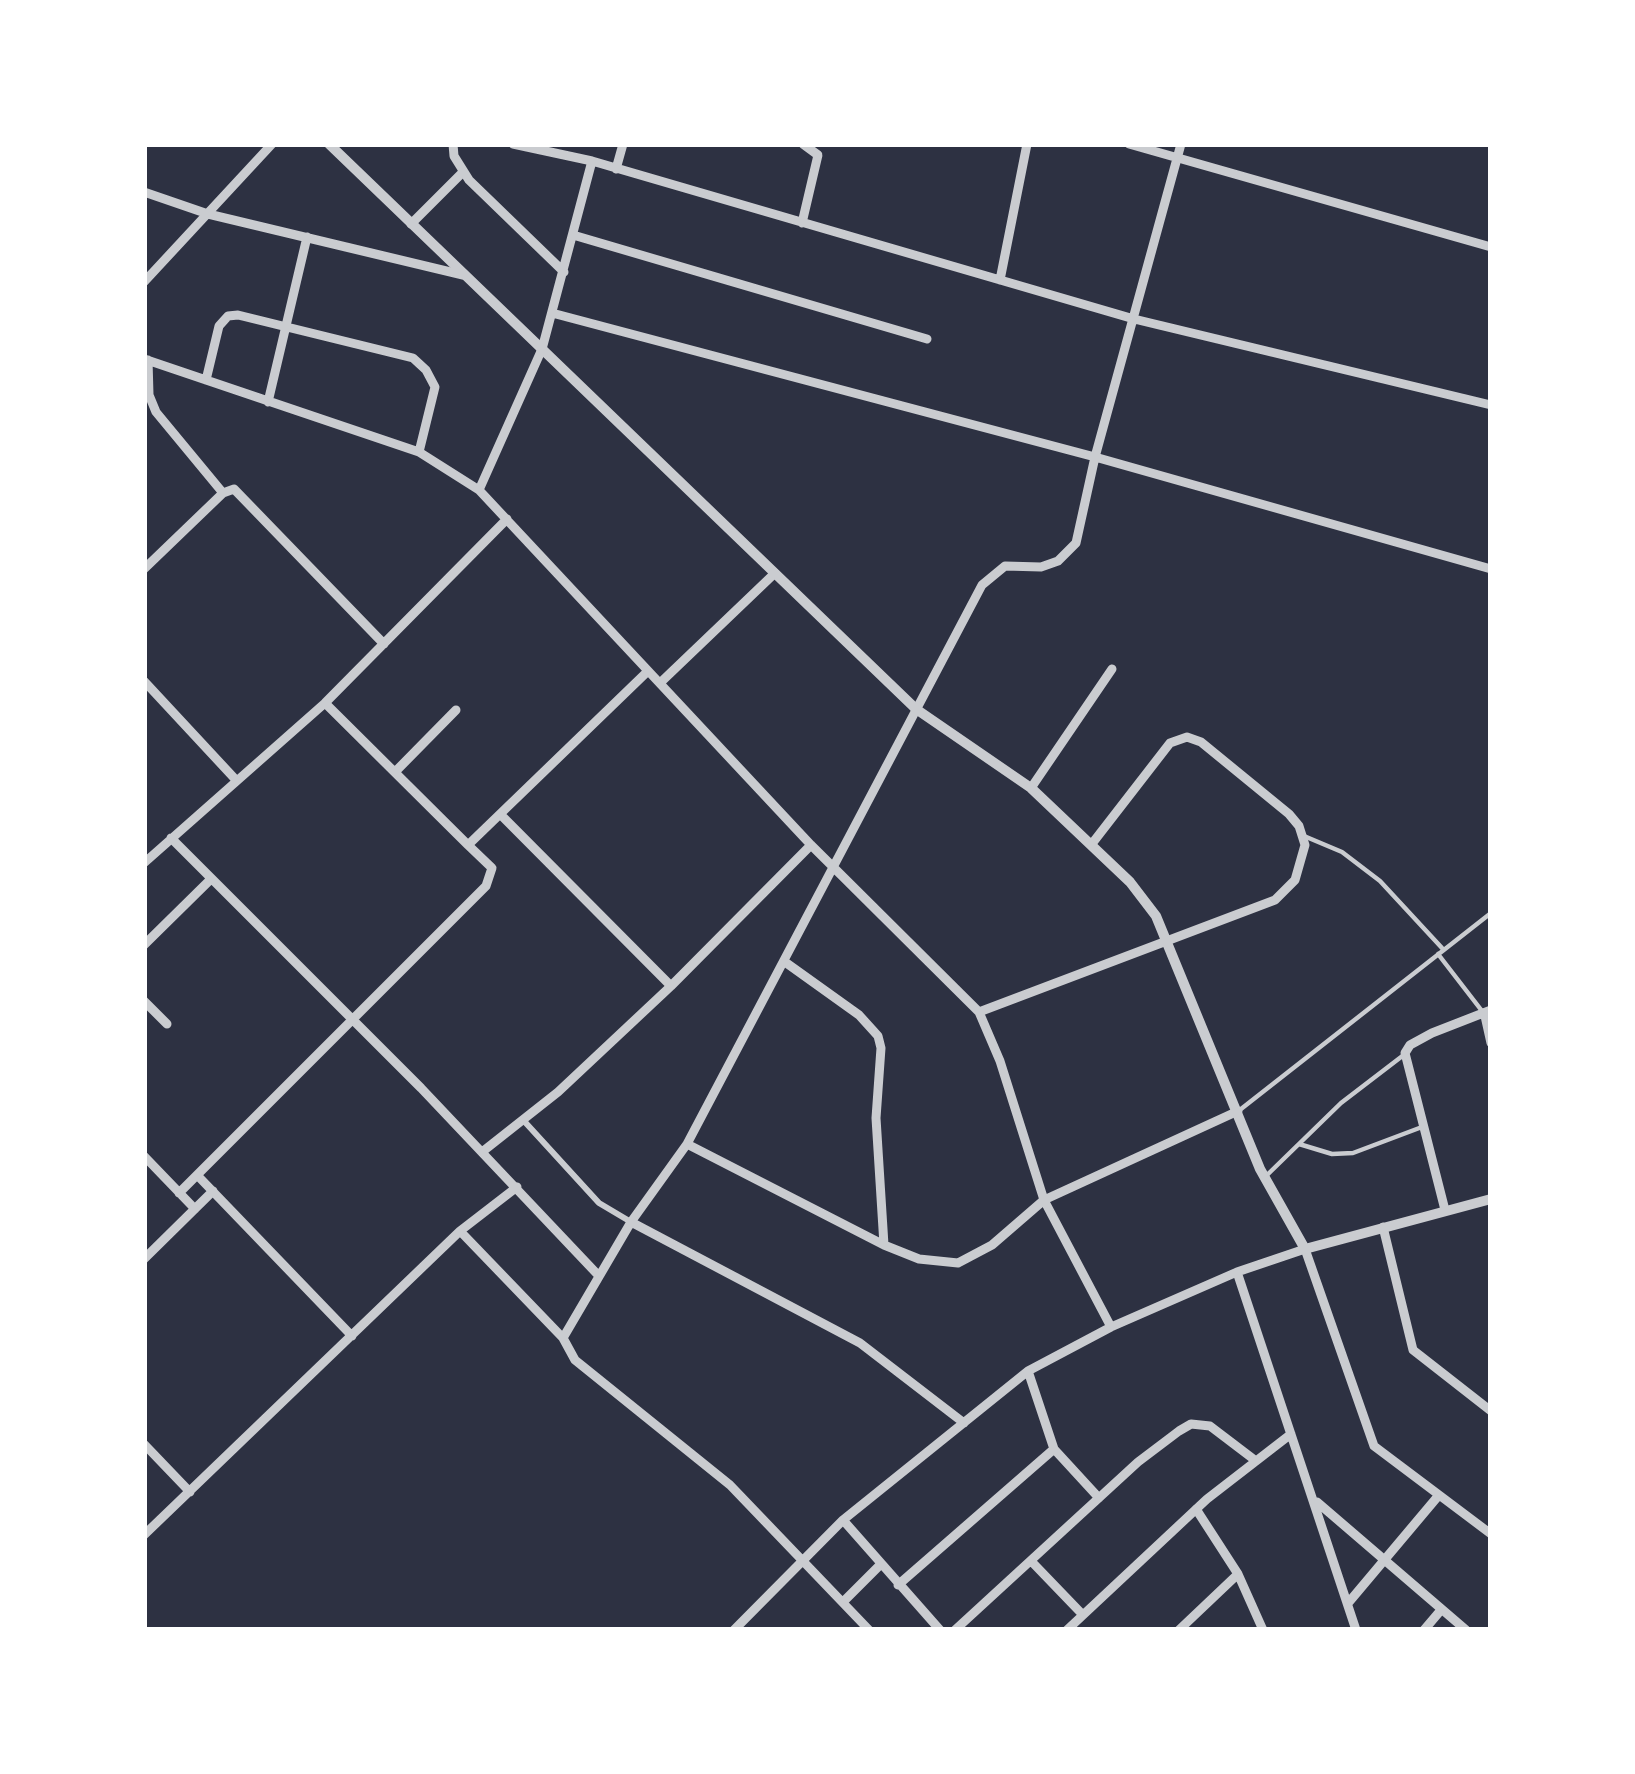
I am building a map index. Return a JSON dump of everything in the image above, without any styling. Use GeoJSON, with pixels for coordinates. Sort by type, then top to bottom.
{"type":"FeatureCollection","features":[{"type":"Feature","properties":{"kind":"street"},"geometry":{"type":"LineString","coordinates":[[144,282],[272,144]]}},
{"type":"Feature","properties":{"kind":"street"},"geometry":{"type":"LineString","coordinates":[[329,144],[916,709],[1031,788],[1145,900],[1168,940],[1265,1177],[1305,1249],[1373,1446],[1491,1534]]}},
{"type":"Feature","properties":{"kind":"street"},"geometry":{"type":"LineString","coordinates":[[453,144],[463,172],[563,272]]}},
{"type":"Feature","properties":{"kind":"street"},"geometry":{"type":"LineString","coordinates":[[512,144],[561,149],[1134,319],[1491,405]]}},
{"type":"Feature","properties":{"kind":"street"},"geometry":{"type":"LineString","coordinates":[[616,169],[623,144]]}},
{"type":"Feature","properties":{"kind":"street"},"geometry":{"type":"LineString","coordinates":[[802,223],[818,155],[803,144]]}},
{"type":"Feature","properties":{"kind":"street"},"geometry":{"type":"LineString","coordinates":[[1000,280],[1027,144]]}},
{"type":"Feature","properties":{"kind":"street"},"geometry":{"type":"LineString","coordinates":[[1129,144],[1491,247]]}},
{"type":"Feature","properties":{"kind":"street"},"geometry":{"type":"LineString","coordinates":[[563,1338],[632,1222],[687,1144],[988,577],[1005,566],[1041,567],[1058,561],[1076,543],[1180,144]]}},
{"type":"Feature","properties":{"kind":"street"},"geometry":{"type":"LineString","coordinates":[[479,490],[542,349],[592,161]]}},
{"type":"Feature","properties":{"kind":"street"},"geometry":{"type":"LineString","coordinates":[[411,224],[463,172]]}},
{"type":"Feature","properties":{"kind":"street"},"geometry":{"type":"LineString","coordinates":[[144,192],[208,214],[463,275]]}},
{"type":"Feature","properties":{"kind":"street"},"geometry":{"type":"LineString","coordinates":[[573,235],[927,339]]}},
{"type":"Feature","properties":{"kind":"street"},"geometry":{"type":"LineString","coordinates":[[268,402],[307,237]]}},
{"type":"Feature","properties":{"kind":"street"},"geometry":{"type":"LineString","coordinates":[[552,313],[1491,568]]}},
{"type":"Feature","properties":{"kind":"street"},"geometry":{"type":"LineString","coordinates":[[206,380],[219,326],[228,316],[286,324],[413,358],[435,386],[418,452]]}},
{"type":"Feature","properties":{"kind":"street"},"geometry":{"type":"LineString","coordinates":[[223,493],[156,412],[148,395],[146,359],[418,452],[479,490],[811,844],[979,1012],[1000,1061],[1044,1200],[1111,1327]]}},
{"type":"Feature","properties":{"kind":"street"},"geometry":{"type":"LineString","coordinates":[[144,568],[223,493],[235,489],[384,644]]}},
{"type":"Feature","properties":{"kind":"street"},"geometry":{"type":"LineString","coordinates":[[144,863],[326,703],[507,519]]}},
{"type":"Feature","properties":{"kind":"street"},"geometry":{"type":"LineString","coordinates":[[660,683],[775,573]]}},
{"type":"Feature","properties":{"kind":"street"},"geometry":{"type":"LineString","coordinates":[[1031,788],[1112,669]]}},
{"type":"Feature","properties":{"kind":"street"},"geometry":{"type":"LineString","coordinates":[[469,845],[648,670]]}},
{"type":"Feature","properties":{"kind":"street"},"geometry":{"type":"LineString","coordinates":[[144,681],[236,781]]}},
{"type":"Feature","properties":{"kind":"street"},"geometry":{"type":"LineString","coordinates":[[179,1193],[492,878],[490,865],[326,703]]}},
{"type":"Feature","properties":{"kind":"street"},"geometry":{"type":"LineString","coordinates":[[394,772],[456,710]]}},
{"type":"Feature","properties":{"kind":"street"},"geometry":{"type":"LineString","coordinates":[[979,1012],[1275,900],[1302,866],[1304,836],[1289,814],[1201,742],[1187,736],[1170,743],[1091,844]]}},
{"type":"Feature","properties":{"kind":"street"},"geometry":{"type":"LineString","coordinates":[[501,815],[671,986]]}},
{"type":"Feature","properties":{"kind":"street"},"geometry":{"type":"LineString","coordinates":[[171,838],[517,1187],[598,1276]]}},
{"type":"Feature","properties":{"kind":"street"},"geometry":{"type":"LineString","coordinates":[[482,1152],[524,1121],[671,986],[811,844]]}},
{"type":"Feature","properties":{"kind":"street"},"geometry":{"type":"LineString","coordinates":[[144,945],[212,879]]}},
{"type":"Feature","properties":{"kind":"street"},"geometry":{"type":"LineString","coordinates":[[785,962],[859,1015],[878,1036],[876,1118],[884,1245]]}},
{"type":"Feature","properties":{"kind":"street"},"geometry":{"type":"LineString","coordinates":[[144,1000],[167,1024]]}},
{"type":"Feature","properties":{"kind":"street"},"geometry":{"type":"LineString","coordinates":[[1445,1210],[1406,1053],[1410,1045],[1432,1034],[1488,1013],[1491,1042]]}},
{"type":"Feature","properties":{"kind":"street"},"geometry":{"type":"LineString","coordinates":[[687,1144],[884,1245],[920,1259],[958,1263],[992,1245],[1044,1200],[1238,1112]]}},
{"type":"Feature","properties":{"kind":"street"},"geometry":{"type":"LineString","coordinates":[[524,1121],[599,1203],[860,1342],[964,1424]]}},
{"type":"Feature","properties":{"kind":"street"},"geometry":{"type":"LineString","coordinates":[[144,1156],[194,1209]]}},
{"type":"Feature","properties":{"kind":"street"},"geometry":{"type":"LineString","coordinates":[[197,1174],[352,1336]]}},
{"type":"Feature","properties":{"kind":"street"},"geometry":{"type":"LineString","coordinates":[[144,1535],[460,1232],[517,1187]]}},
{"type":"Feature","properties":{"kind":"street"},"geometry":{"type":"LineString","coordinates":[[144,1259],[213,1191]]}},
{"type":"Feature","properties":{"kind":"street"},"geometry":{"type":"LineString","coordinates":[[734,1630],[843,1520],[1028,1371],[1111,1327],[1237,1272],[1491,1199]]}},
{"type":"Feature","properties":{"kind":"street"},"geometry":{"type":"LineString","coordinates":[[1383,1227],[1413,1350],[1491,1411]]}},
{"type":"Feature","properties":{"kind":"street"},"geometry":{"type":"LineString","coordinates":[[460,1232],[563,1338],[575,1360],[730,1485],[869,1630]]}},
{"type":"Feature","properties":{"kind":"street"},"geometry":{"type":"LineString","coordinates":[[1237,1272],[1356,1630]]}},
{"type":"Feature","properties":{"kind":"street"},"geometry":{"type":"LineString","coordinates":[[1028,1371],[1054,1449],[1099,1498]]}},
{"type":"Feature","properties":{"kind":"street"},"geometry":{"type":"LineString","coordinates":[[955,1630],[1161,1443],[1191,1424],[1210,1426],[1256,1461]]}},
{"type":"Feature","properties":{"kind":"street"},"geometry":{"type":"LineString","coordinates":[[1067,1630],[1196,1509],[1292,1434]]}},
{"type":"Feature","properties":{"kind":"street"},"geometry":{"type":"LineString","coordinates":[[144,1444],[190,1492]]}},
{"type":"Feature","properties":{"kind":"street"},"geometry":{"type":"LineString","coordinates":[[898,1585],[1054,1449]]}},
{"type":"Feature","properties":{"kind":"street"},"geometry":{"type":"LineString","coordinates":[[1349,1602],[1438,1495]]}},
{"type":"Feature","properties":{"kind":"street"},"geometry":{"type":"LineString","coordinates":[[1313,1499],[1466,1630]]}},
{"type":"Feature","properties":{"kind":"street"},"geometry":{"type":"LineString","coordinates":[[1196,1509],[1238,1574],[1263,1630]]}},
{"type":"Feature","properties":{"kind":"street"},"geometry":{"type":"LineString","coordinates":[[843,1520],[940,1630]]}},
{"type":"Feature","properties":{"kind":"street"},"geometry":{"type":"LineString","coordinates":[[1031,1562],[1083,1616]]}},
{"type":"Feature","properties":{"kind":"street"},"geometry":{"type":"LineString","coordinates":[[842,1601],[880,1565]]}},
{"type":"Feature","properties":{"kind":"street"},"geometry":{"type":"LineString","coordinates":[[1179,1630],[1238,1574]]}},
{"type":"Feature","properties":{"kind":"street"},"geometry":{"type":"LineString","coordinates":[[1424,1630],[1441,1610]]}},
{"type":"Feature","properties":{"kind":"lane"},"geometry":{"type":"LineString","coordinates":[[1304,836],[1342,852],[1380,881],[1488,1013]]}},
{"type":"Feature","properties":{"kind":"lane"},"geometry":{"type":"LineString","coordinates":[[1238,1112],[1491,913]]}},
{"type":"Feature","properties":{"kind":"lane"},"geometry":{"type":"LineString","coordinates":[[1265,1177],[1366,1082],[1406,1053]]}},
{"type":"Feature","properties":{"kind":"lane"},"geometry":{"type":"LineString","coordinates":[[1299,1144],[1332,1154],[1353,1153],[1422,1127]]}}]}
